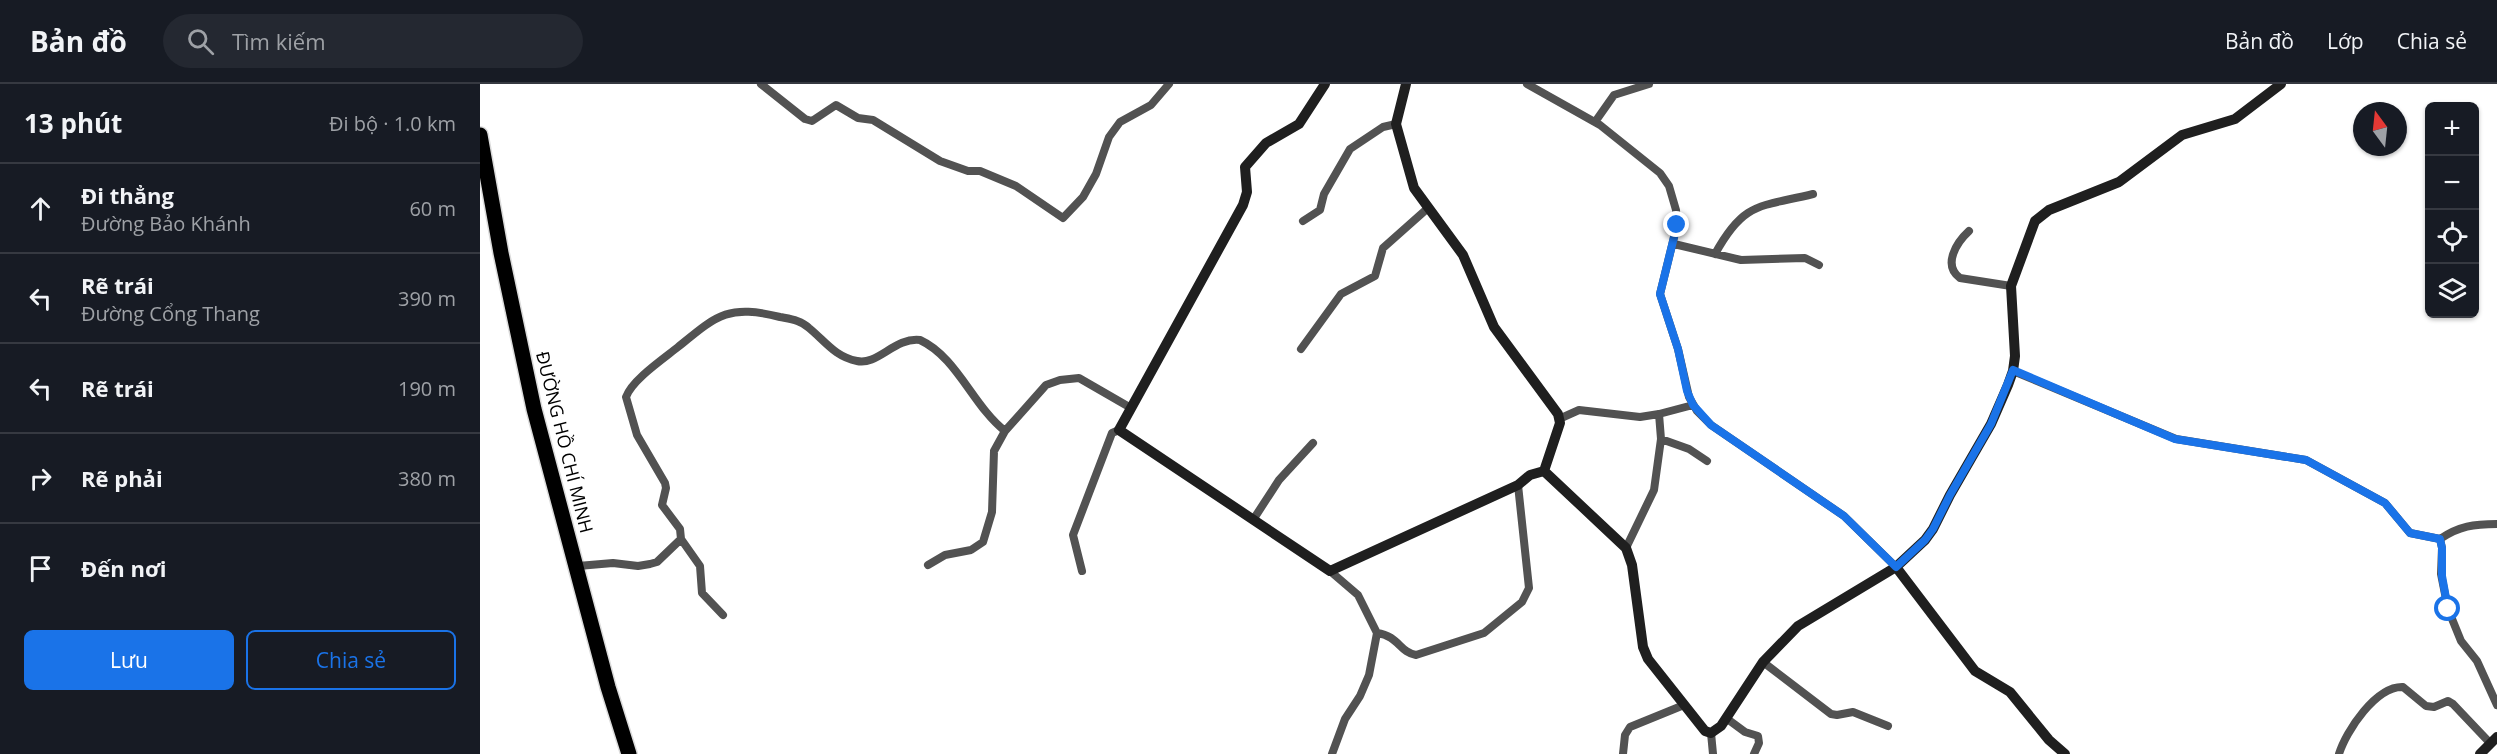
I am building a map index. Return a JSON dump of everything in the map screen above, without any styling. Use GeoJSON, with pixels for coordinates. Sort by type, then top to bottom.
{"type":"FeatureCollection","features":[{"type":"Feature","properties":{"kind":"highway","name":"ĐƯỜNG HỒ CHÍ MINH"},"geometry":{"type":"LineString","coordinates":[[480,135],[501,253],[536,416],[578,566],[608,687],[629,754]]}},
{"type":"Feature","properties":{"kind":"street"},"geometry":{"type":"LineString","coordinates":[[761,84],[805,119],[813,121],[836,105],[858,118],[873,120],[940,161],[968,171],[980,171],[1016,186],[1063,218],[1083,197],[1096,174],[1109,137],[1120,122],[1135,116],[1151,105],[1169,84]]}},
{"type":"Feature","properties":{"kind":"street"},"geometry":{"type":"LineString","coordinates":[[1082,572],[1073,535],[1112,433],[1119,430],[1243,205],[1247,192],[1245,167],[1266,144],[1299,124],[1324,84]]}},
{"type":"Feature","properties":{"kind":"street"},"geometry":{"type":"LineString","coordinates":[[1406,84],[1396,124],[1411,182],[1463,255],[1494,327],[1556,409],[1560,419],[1544,471]]}},
{"type":"Feature","properties":{"kind":"street"},"geometry":{"type":"LineString","coordinates":[[1527,84],[1596,123],[1666,179],[1677,210],[1674,244],[1660,294],[1693,405],[1711,425],[1844,516],[1896,567],[1976,671],[2010,692],[2049,740],[2065,754]]}},
{"type":"Feature","properties":{"kind":"street"},"geometry":{"type":"LineString","coordinates":[[1596,123],[1614,95],[1649,84]]}},
{"type":"Feature","properties":{"kind":"street"},"geometry":{"type":"LineString","coordinates":[[1711,733],[1721,726],[1763,662],[1798,626],[1896,567],[1925,540],[1933,529],[1954,487],[1991,424],[2013,370],[2011,286],[2032,227],[2040,216],[2119,182],[2182,135],[2235,119],[2281,84]]}},
{"type":"Feature","properties":{"kind":"street"},"geometry":{"type":"LineString","coordinates":[[1303,221],[1320,210],[1324,194],[1350,149],[1383,127],[1396,124]]}},
{"type":"Feature","properties":{"kind":"street"},"geometry":{"type":"LineString","coordinates":[[1715,254],[1729,231],[1755,207],[1814,194]]}},
{"type":"Feature","properties":{"kind":"street"},"geometry":{"type":"LineString","coordinates":[[1301,350],[1341,294],[1371,279],[1377,272],[1383,248],[1428,208]]}},
{"type":"Feature","properties":{"kind":"street"},"geometry":{"type":"LineString","coordinates":[[1969,231],[1955,248],[1952,262],[1956,275],[1960,278],[2011,286]]}},
{"type":"Feature","properties":{"kind":"street"},"geometry":{"type":"LineString","coordinates":[[1674,244],[1748,261],[1805,258],[1819,265]]}},
{"type":"Feature","properties":{"kind":"street"},"geometry":{"type":"LineString","coordinates":[[723,615],[702,593],[700,566],[681,539],[680,529],[662,505],[666,488],[637,435],[626,398],[638,381],[698,331],[729,313],[754,310],[799,321],[809,327],[834,352],[857,362],[870,360],[901,342],[920,340],[945,358],[989,418],[1005,431]]}},
{"type":"Feature","properties":{"kind":"street"},"geometry":{"type":"LineString","coordinates":[[2013,370],[2175,439],[2306,460],[2385,503],[2410,533],[2440,539],[2460,527],[2497,524]]}},
{"type":"Feature","properties":{"kind":"street"},"geometry":{"type":"LineString","coordinates":[[928,565],[945,555],[971,550],[983,542],[992,512],[993,456],[1005,431],[1046,385],[1060,380],[1079,378],[1131,408]]}},
{"type":"Feature","properties":{"kind":"street"},"geometry":{"type":"LineString","coordinates":[[1560,419],[1579,410],[1630,417],[1659,414],[1693,405]]}},
{"type":"Feature","properties":{"kind":"street"},"geometry":{"type":"LineString","coordinates":[[1626,548],[1653,494],[1661,439],[1659,414]]}},
{"type":"Feature","properties":{"kind":"street"},"geometry":{"type":"LineString","coordinates":[[1119,430],[1330,571],[1358,595],[1377,633],[1369,675],[1360,696],[1345,719],[1332,754]]}},
{"type":"Feature","properties":{"kind":"street"},"geometry":{"type":"LineString","coordinates":[[1661,439],[1689,448],[1707,460]]}},
{"type":"Feature","properties":{"kind":"street"},"geometry":{"type":"LineString","coordinates":[[1253,519],[1280,480],[1313,443]]}},
{"type":"Feature","properties":{"kind":"street"},"geometry":{"type":"LineString","coordinates":[[1330,571],[1544,471]]}},
{"type":"Feature","properties":{"kind":"street"},"geometry":{"type":"LineString","coordinates":[[1544,471],[1626,548],[1632,565],[1643,647],[1655,669],[1705,731],[1711,733]]}},
{"type":"Feature","properties":{"kind":"street"},"geometry":{"type":"LineString","coordinates":[[1377,633],[1390,635],[1409,653],[1416,655],[1484,633],[1522,602],[1528,594],[1528,588],[1518,485]]}},
{"type":"Feature","properties":{"kind":"street"},"geometry":{"type":"LineString","coordinates":[[578,566],[613,563],[638,566],[650,564],[657,562],[681,539]]}},
{"type":"Feature","properties":{"kind":"street"},"geometry":{"type":"LineString","coordinates":[[2440,539],[2442,576],[2448,609],[2461,641],[2477,661],[2497,705]]}},
{"type":"Feature","properties":{"kind":"street"},"geometry":{"type":"LineString","coordinates":[[1763,662],[1831,714],[1853,712],[1888,726]]}},
{"type":"Feature","properties":{"kind":"street"},"geometry":{"type":"LineString","coordinates":[[2339,754],[2350,728],[2363,713],[2379,697],[2399,687],[2403,687],[2426,706],[2434,707],[2448,701],[2453,704],[2494,740],[2480,754]]}},
{"type":"Feature","properties":{"kind":"street"},"geometry":{"type":"LineString","coordinates":[[1623,754],[1625,735],[1630,727],[1684,705]]}},
{"type":"Feature","properties":{"kind":"street"},"geometry":{"type":"LineString","coordinates":[[1726,718],[1745,732],[1758,736],[1759,743],[1754,754]]}},
{"type":"Feature","properties":{"kind":"street"},"geometry":{"type":"LineString","coordinates":[[1711,733],[1713,754]]}},
{"type":"Feature","properties":{"kind":"route"},"geometry":{"type":"LineString","coordinates":[[1677,225],[1660,294],[1693,405],[1711,425],[1844,516],[1896,567],[1925,540],[1933,529],[1991,424],[2013,370],[2175,439],[2293,457],[2316,465],[2385,503],[2410,533],[2440,539],[2444,595],[2448,609]]}}]}
